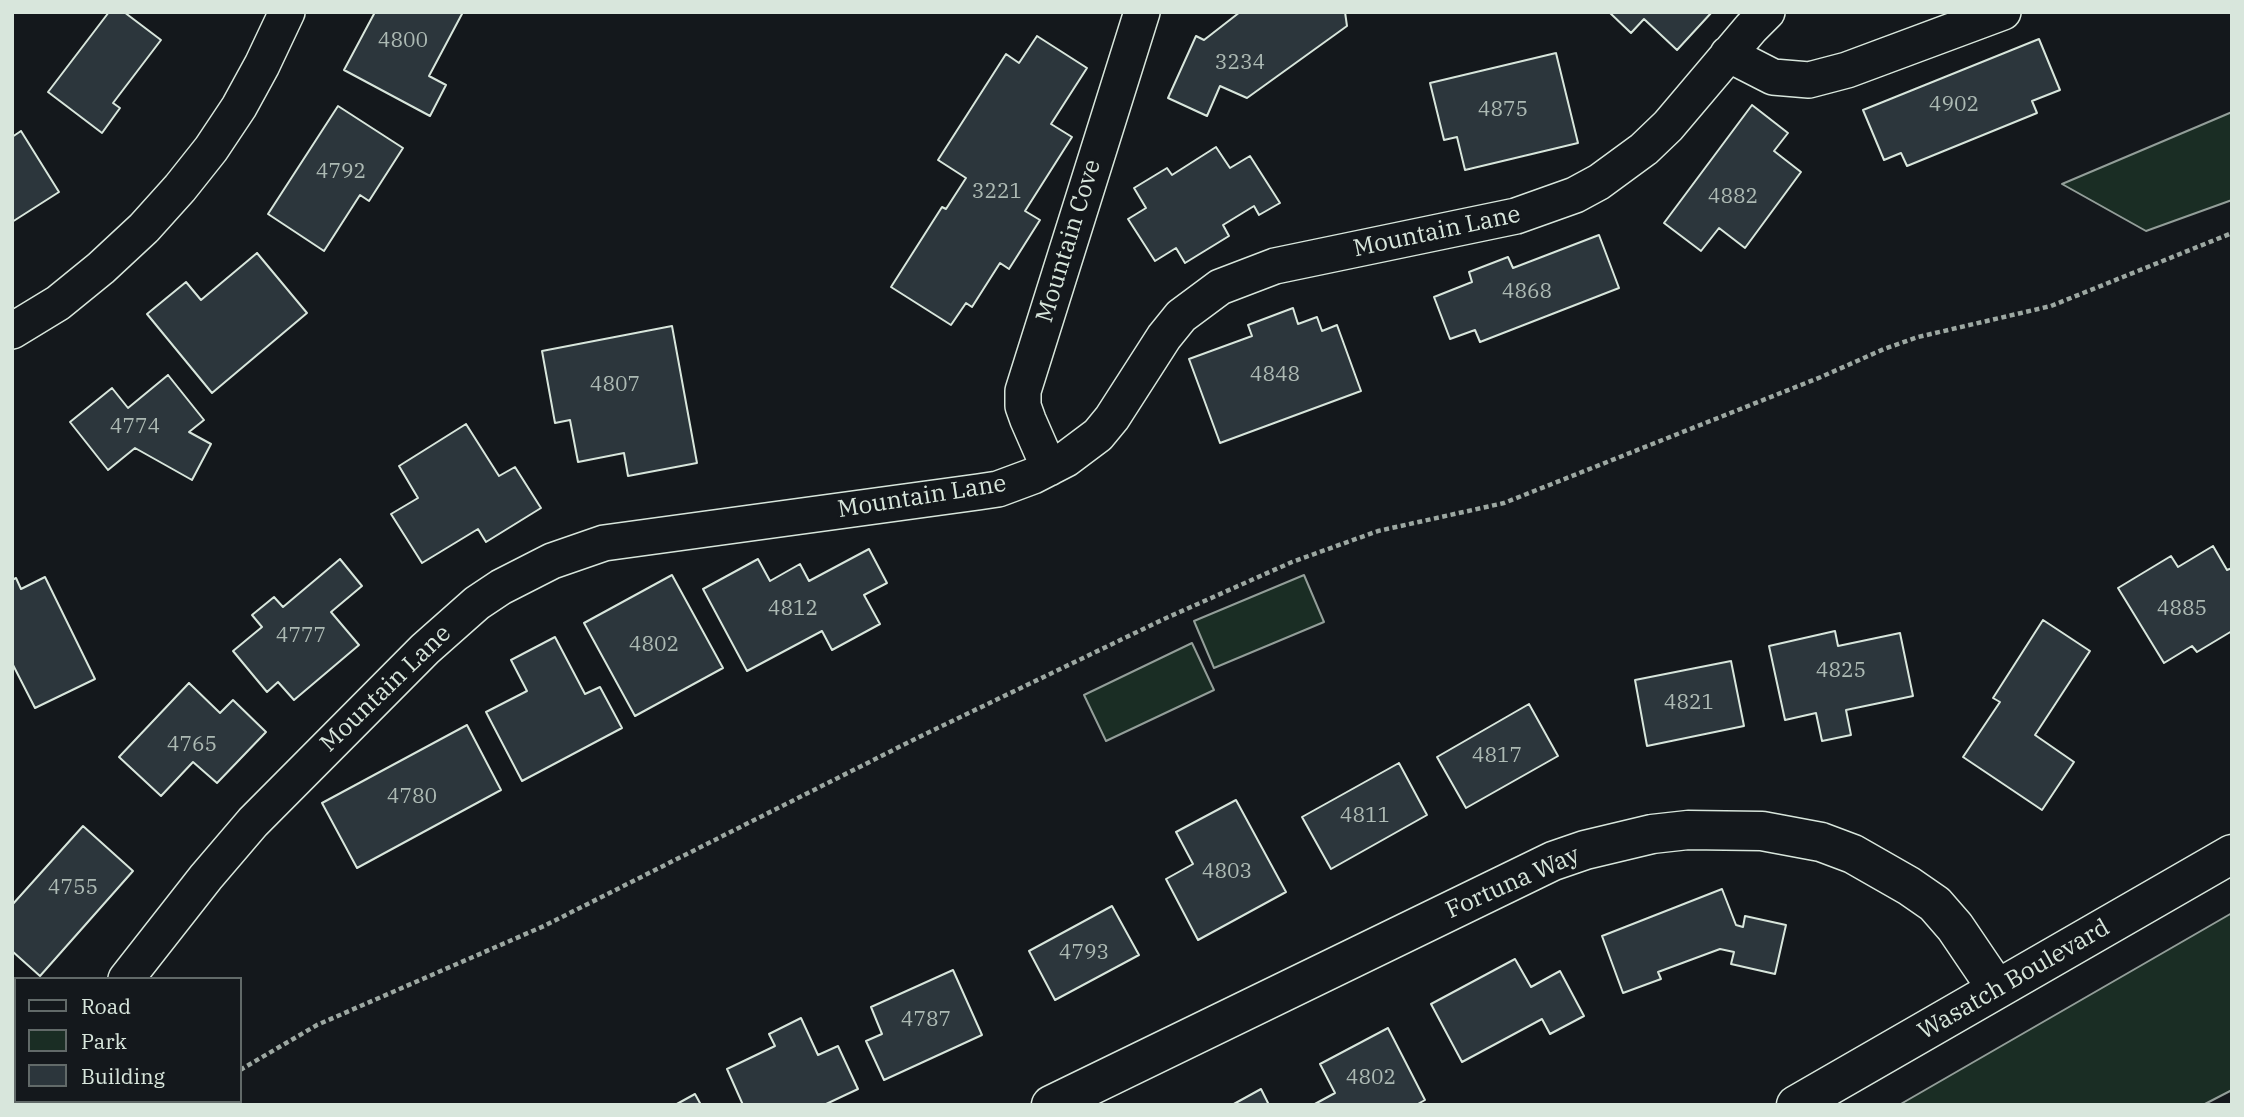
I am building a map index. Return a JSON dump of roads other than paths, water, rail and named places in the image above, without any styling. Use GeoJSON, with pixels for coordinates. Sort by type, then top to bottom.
{"type":"FeatureCollection","features":[{"type":"Feature","properties":{"kind":"street"},"geometry":{"type":"LineString","coordinates":[[12,331],[58,303],[101,268],[144,228],[180,188],[239,107],[287,12]]}},
{"type":"Feature","properties":{"kind":"street","name":"Mountain Cove"},"geometry":{"type":"LineString","coordinates":[[1049,468],[1023,406],[1023,391],[1142,12]]}},
{"type":"Feature","properties":{"kind":"street","name":"Mountain Lane"},"geometry":{"type":"LineString","coordinates":[[127,977],[253,822],[425,649],[477,603],[501,587],[552,561],[604,544],[978,492],[1016,483],[1049,468],[1081,449],[1098,435],[1181,316],[1220,287],[1275,267],[1516,216],[1576,195],[1607,177],[1644,149],[1668,126],[1767,12]]}},
{"type":"Feature","properties":{"kind":"street"},"geometry":{"type":"LineString","coordinates":[[1728,54],[1773,77],[1809,80],[1847,70],[2003,12]]}},
{"type":"Feature","properties":{"kind":"street","name":"Fortuna Way"},"geometry":{"type":"LineString","coordinates":[[1051,1105],[1531,871],[1585,850],[1652,834],[1688,830],[1762,831],[1821,842],[1853,854],[1935,904],[1955,927],[1997,989]]}},
{"type":"Feature","properties":{"kind":"street","name":"Wasatch Boulevard"},"geometry":{"type":"LineString","coordinates":[[1796,1105],[2232,854]]}}]}
